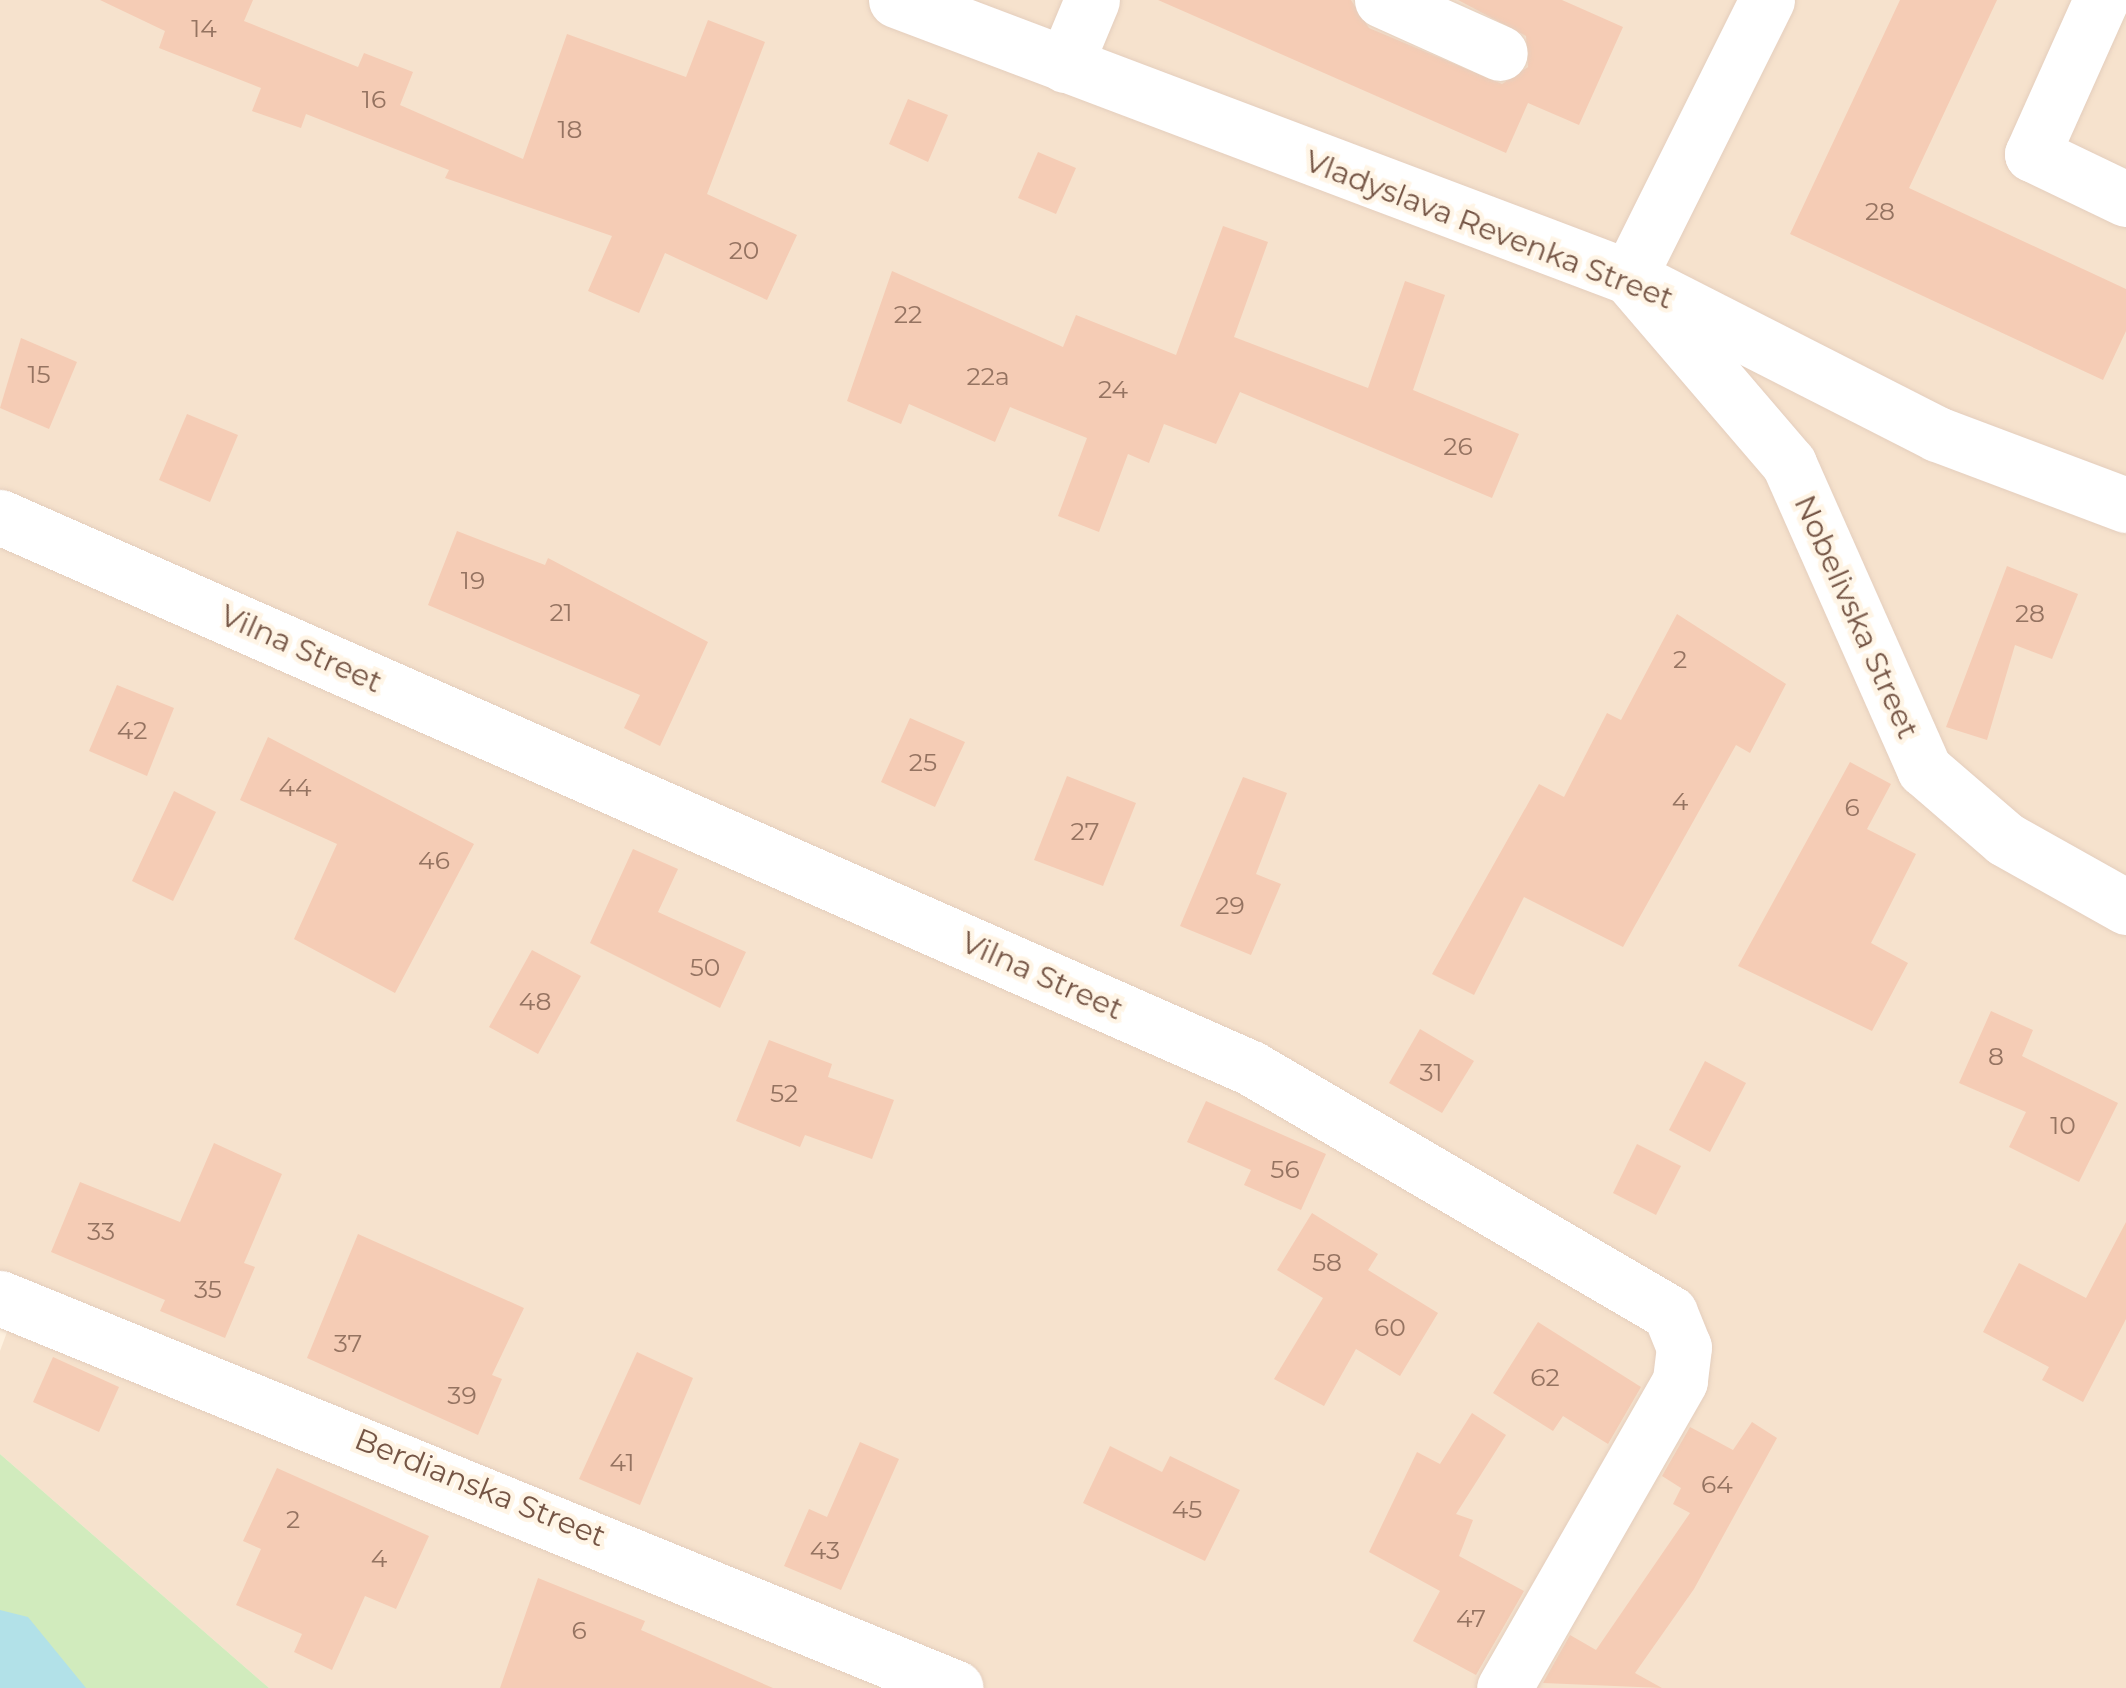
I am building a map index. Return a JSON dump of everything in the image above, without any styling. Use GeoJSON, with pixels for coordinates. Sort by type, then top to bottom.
{"type":"FeatureCollection","features":[{"type":"Feature","properties":{"kind":"street","name":"Vladyslava Revenka Street"},"geometry":{"type":"LineString","coordinates":[[896,0],[1629,277],[1937,434],[2123,495]]}},
{"type":"Feature","properties":{"kind":"street"},"geometry":{"type":"LineString","coordinates":[[1064,66],[1092,0]]}},
{"type":"Feature","properties":{"kind":"street"},"geometry":{"type":"LineString","coordinates":[[1382,0],[1500,53]]}},
{"type":"Feature","properties":{"kind":"street"},"geometry":{"type":"LineString","coordinates":[[1629,277],[1767,0]]}},
{"type":"Feature","properties":{"kind":"street"},"geometry":{"type":"LineString","coordinates":[[2101,0],[2032,154],[2126,199]]}},
{"type":"Feature","properties":{"kind":"street","name":"Nobelivska Street"},"geometry":{"type":"LineString","coordinates":[[1629,277],[1789,464],[1924,769],[2005,839],[2126,907]]}},
{"type":"Feature","properties":{"kind":"street","name":"Vilna Street"},"geometry":{"type":"LineString","coordinates":[[0,517],[1252,1068],[1670,1313],[1684,1347],[1680,1381],[1504,1688]]}},
{"type":"Feature","properties":{"kind":"street","name":"Berdianska Street"},"geometry":{"type":"LineString","coordinates":[[0,1298],[956,1688]]}},
{"type":"Feature","properties":{"kind":"shaded area"},"geometry":{"type":"Polygon","coordinates":[[[0,0],[2126,0],[2126,1688],[269,1688],[0,1454],[0,1351],[17,1305],[0,1298],[0,0]]]}},
{"type":"Feature","properties":{"kind":"green space"},"geometry":{"type":"Polygon","coordinates":[[[0,1454],[269,1688],[0,1688],[0,1454]]]}},
{"type":"Feature","properties":{"kind":"water"},"geometry":{"type":"Polygon","coordinates":[[[0,1610],[28,1617],[86,1688],[0,1688],[0,1610]]]}},
{"type":"Feature","properties":{"kind":"building"},"geometry":{"type":"Polygon","coordinates":[[[100,0],[253,0],[244,21],[358,67],[364,53],[413,72],[400,105],[523,159],[567,34],[686,77],[708,20],[765,42],[707,194],[797,235],[767,300],[665,253],[639,313],[588,291],[612,236],[445,178],[449,170],[306,114],[301,128],[252,111],[261,88],[159,48],[165,31],[100,0]]]}},
{"type":"Feature","properties":{"kind":"building"},"geometry":{"type":"Polygon","coordinates":[[[1158,0],[1351,0],[1369,28],[1502,84],[1528,67],[1526,36],[1458,0],[1562,0],[1623,27],[1579,125],[1528,103],[1506,153],[1158,0]]]}},
{"type":"Feature","properties":{"kind":"building"},"geometry":{"type":"Polygon","coordinates":[[[1900,0],[1997,0],[1909,188],[2126,289],[2126,331],[2103,380],[1790,234],[1900,0]]]}},
{"type":"Feature","properties":{"kind":"building"},"geometry":{"type":"Polygon","coordinates":[[[908,99],[948,115],[928,162],[889,144],[908,99]]]}},
{"type":"Feature","properties":{"kind":"building"},"geometry":{"type":"Polygon","coordinates":[[[1038,152],[1076,168],[1056,214],[1018,198],[1038,152]]]}},
{"type":"Feature","properties":{"kind":"building"},"geometry":{"type":"Polygon","coordinates":[[[1223,226],[1268,242],[1234,337],[1368,388],[1405,281],[1445,295],[1413,390],[1519,434],[1492,498],[1240,392],[1216,444],[1164,424],[1149,463],[1128,454],[1099,532],[1058,516],[1087,438],[1010,407],[995,442],[909,404],[901,424],[847,401],[892,271],[1063,347],[1076,315],[1176,355],[1223,226]]]}},
{"type":"Feature","properties":{"kind":"building"},"geometry":{"type":"Polygon","coordinates":[[[21,338],[77,362],[49,429],[0,408],[21,338]]]}},
{"type":"Feature","properties":{"kind":"building"},"geometry":{"type":"Polygon","coordinates":[[[187,414],[238,435],[210,502],[159,480],[187,414]]]}},
{"type":"Feature","properties":{"kind":"building"},"geometry":{"type":"Polygon","coordinates":[[[457,531],[545,565],[548,558],[708,642],[660,746],[624,728],[640,695],[428,605],[457,531]]]}},
{"type":"Feature","properties":{"kind":"building"},"geometry":{"type":"Polygon","coordinates":[[[2007,566],[2078,594],[2052,659],[2015,645],[1987,740],[1946,727],[2007,566]]]}},
{"type":"Feature","properties":{"kind":"building"},"geometry":{"type":"Polygon","coordinates":[[[1677,614],[1786,684],[1750,753],[1736,745],[1623,947],[1524,897],[1474,995],[1432,974],[1539,784],[1564,797],[1607,713],[1621,720],[1677,614]]]}},
{"type":"Feature","properties":{"kind":"building"},"geometry":{"type":"Polygon","coordinates":[[[117,685],[174,708],[147,776],[89,751],[117,685]]]}},
{"type":"Feature","properties":{"kind":"building"},"geometry":{"type":"Polygon","coordinates":[[[910,718],[965,742],[935,807],[881,782],[910,718]]]}},
{"type":"Feature","properties":{"kind":"building"},"geometry":{"type":"Polygon","coordinates":[[[268,737],[474,844],[395,993],[294,939],[337,844],[240,800],[268,737]]]}},
{"type":"Feature","properties":{"kind":"building"},"geometry":{"type":"Polygon","coordinates":[[[1850,762],[1891,784],[1867,829],[1916,854],[1871,943],[1908,963],[1872,1031],[1738,966],[1850,762]]]}},
{"type":"Feature","properties":{"kind":"building"},"geometry":{"type":"Polygon","coordinates":[[[1067,776],[1136,803],[1103,886],[1034,860],[1067,776]]]}},
{"type":"Feature","properties":{"kind":"building"},"geometry":{"type":"Polygon","coordinates":[[[1243,777],[1287,793],[1256,874],[1281,884],[1251,955],[1180,926],[1243,777]]]}},
{"type":"Feature","properties":{"kind":"building"},"geometry":{"type":"Polygon","coordinates":[[[174,791],[216,812],[173,901],[132,881],[174,791]]]}},
{"type":"Feature","properties":{"kind":"building"},"geometry":{"type":"Polygon","coordinates":[[[633,849],[678,869],[658,912],[746,952],[720,1008],[590,943],[633,849]]]}},
{"type":"Feature","properties":{"kind":"building"},"geometry":{"type":"Polygon","coordinates":[[[532,950],[581,976],[538,1054],[489,1027],[532,950]]]}},
{"type":"Feature","properties":{"kind":"building"},"geometry":{"type":"Polygon","coordinates":[[[1991,1011],[2033,1030],[2022,1056],[2118,1103],[2079,1182],[2009,1147],[2026,1112],[1959,1083],[1991,1011]]]}},
{"type":"Feature","properties":{"kind":"building"},"geometry":{"type":"Polygon","coordinates":[[[1420,1029],[1474,1061],[1442,1113],[1389,1083],[1420,1029]]]}},
{"type":"Feature","properties":{"kind":"building"},"geometry":{"type":"Polygon","coordinates":[[[769,1040],[832,1064],[828,1077],[894,1100],[872,1159],[805,1135],[800,1147],[736,1121],[769,1040]]]}},
{"type":"Feature","properties":{"kind":"building"},"geometry":{"type":"Polygon","coordinates":[[[1705,1061],[1746,1083],[1710,1152],[1669,1130],[1705,1061]]]}},
{"type":"Feature","properties":{"kind":"building"},"geometry":{"type":"Polygon","coordinates":[[[1206,1101],[1326,1154],[1301,1210],[1244,1185],[1251,1170],[1187,1142],[1206,1101]]]}},
{"type":"Feature","properties":{"kind":"building"},"geometry":{"type":"Polygon","coordinates":[[[214,1143],[282,1174],[244,1263],[255,1267],[225,1338],[160,1311],[165,1300],[51,1252],[80,1182],[180,1222],[214,1143]]]}},
{"type":"Feature","properties":{"kind":"building"},"geometry":{"type":"Polygon","coordinates":[[[1637,1144],[1681,1166],[1656,1215],[1613,1193],[1637,1144]]]}},
{"type":"Feature","properties":{"kind":"building"},"geometry":{"type":"Polygon","coordinates":[[[1312,1213],[1378,1254],[1368,1270],[1438,1313],[1400,1376],[1356,1349],[1324,1406],[1274,1379],[1323,1298],[1277,1270],[1312,1213]]]}},
{"type":"Feature","properties":{"kind":"building"},"geometry":{"type":"Polygon","coordinates":[[[2126,1222],[2126,1319],[2083,1402],[2042,1380],[2049,1367],[1983,1332],[2019,1263],[2086,1298],[2126,1222]]]}},
{"type":"Feature","properties":{"kind":"building"},"geometry":{"type":"Polygon","coordinates":[[[358,1234],[524,1308],[492,1375],[502,1379],[478,1435],[307,1358],[358,1234]]]}},
{"type":"Feature","properties":{"kind":"building"},"geometry":{"type":"Polygon","coordinates":[[[1538,1322],[1641,1387],[1608,1444],[1563,1416],[1553,1431],[1493,1393],[1538,1322]]]}},
{"type":"Feature","properties":{"kind":"building"},"geometry":{"type":"Polygon","coordinates":[[[637,1352],[693,1378],[640,1505],[579,1479],[637,1352]]]}},
{"type":"Feature","properties":{"kind":"building"},"geometry":{"type":"Polygon","coordinates":[[[53,1357],[119,1387],[99,1432],[33,1402],[53,1357]]]}},
{"type":"Feature","properties":{"kind":"building"},"geometry":{"type":"Polygon","coordinates":[[[1472,1413],[1506,1435],[1456,1514],[1473,1520],[1459,1556],[1524,1591],[1476,1675],[1413,1641],[1440,1591],[1369,1552],[1417,1452],[1440,1464],[1472,1413]]]}},
{"type":"Feature","properties":{"kind":"building"},"geometry":{"type":"Polygon","coordinates":[[[1752,1422],[1777,1438],[1694,1589],[1635,1673],[1662,1688],[1543,1683],[1570,1635],[1596,1650],[1690,1513],[1673,1504],[1681,1488],[1662,1476],[1690,1427],[1733,1450],[1752,1422]]]}},
{"type":"Feature","properties":{"kind":"building"},"geometry":{"type":"Polygon","coordinates":[[[860,1442],[899,1459],[841,1590],[784,1566],[809,1509],[827,1517],[860,1442]]]}},
{"type":"Feature","properties":{"kind":"building"},"geometry":{"type":"Polygon","coordinates":[[[1110,1446],[1162,1472],[1170,1456],[1240,1490],[1205,1561],[1083,1503],[1110,1446]]]}},
{"type":"Feature","properties":{"kind":"building"},"geometry":{"type":"Polygon","coordinates":[[[277,1468],[429,1536],[396,1609],[365,1596],[332,1670],[294,1652],[302,1634],[236,1605],[261,1549],[243,1541],[277,1468]]]}},
{"type":"Feature","properties":{"kind":"building"},"geometry":{"type":"Polygon","coordinates":[[[538,1578],[645,1621],[641,1630],[773,1688],[500,1688],[538,1578]]]}}]}
